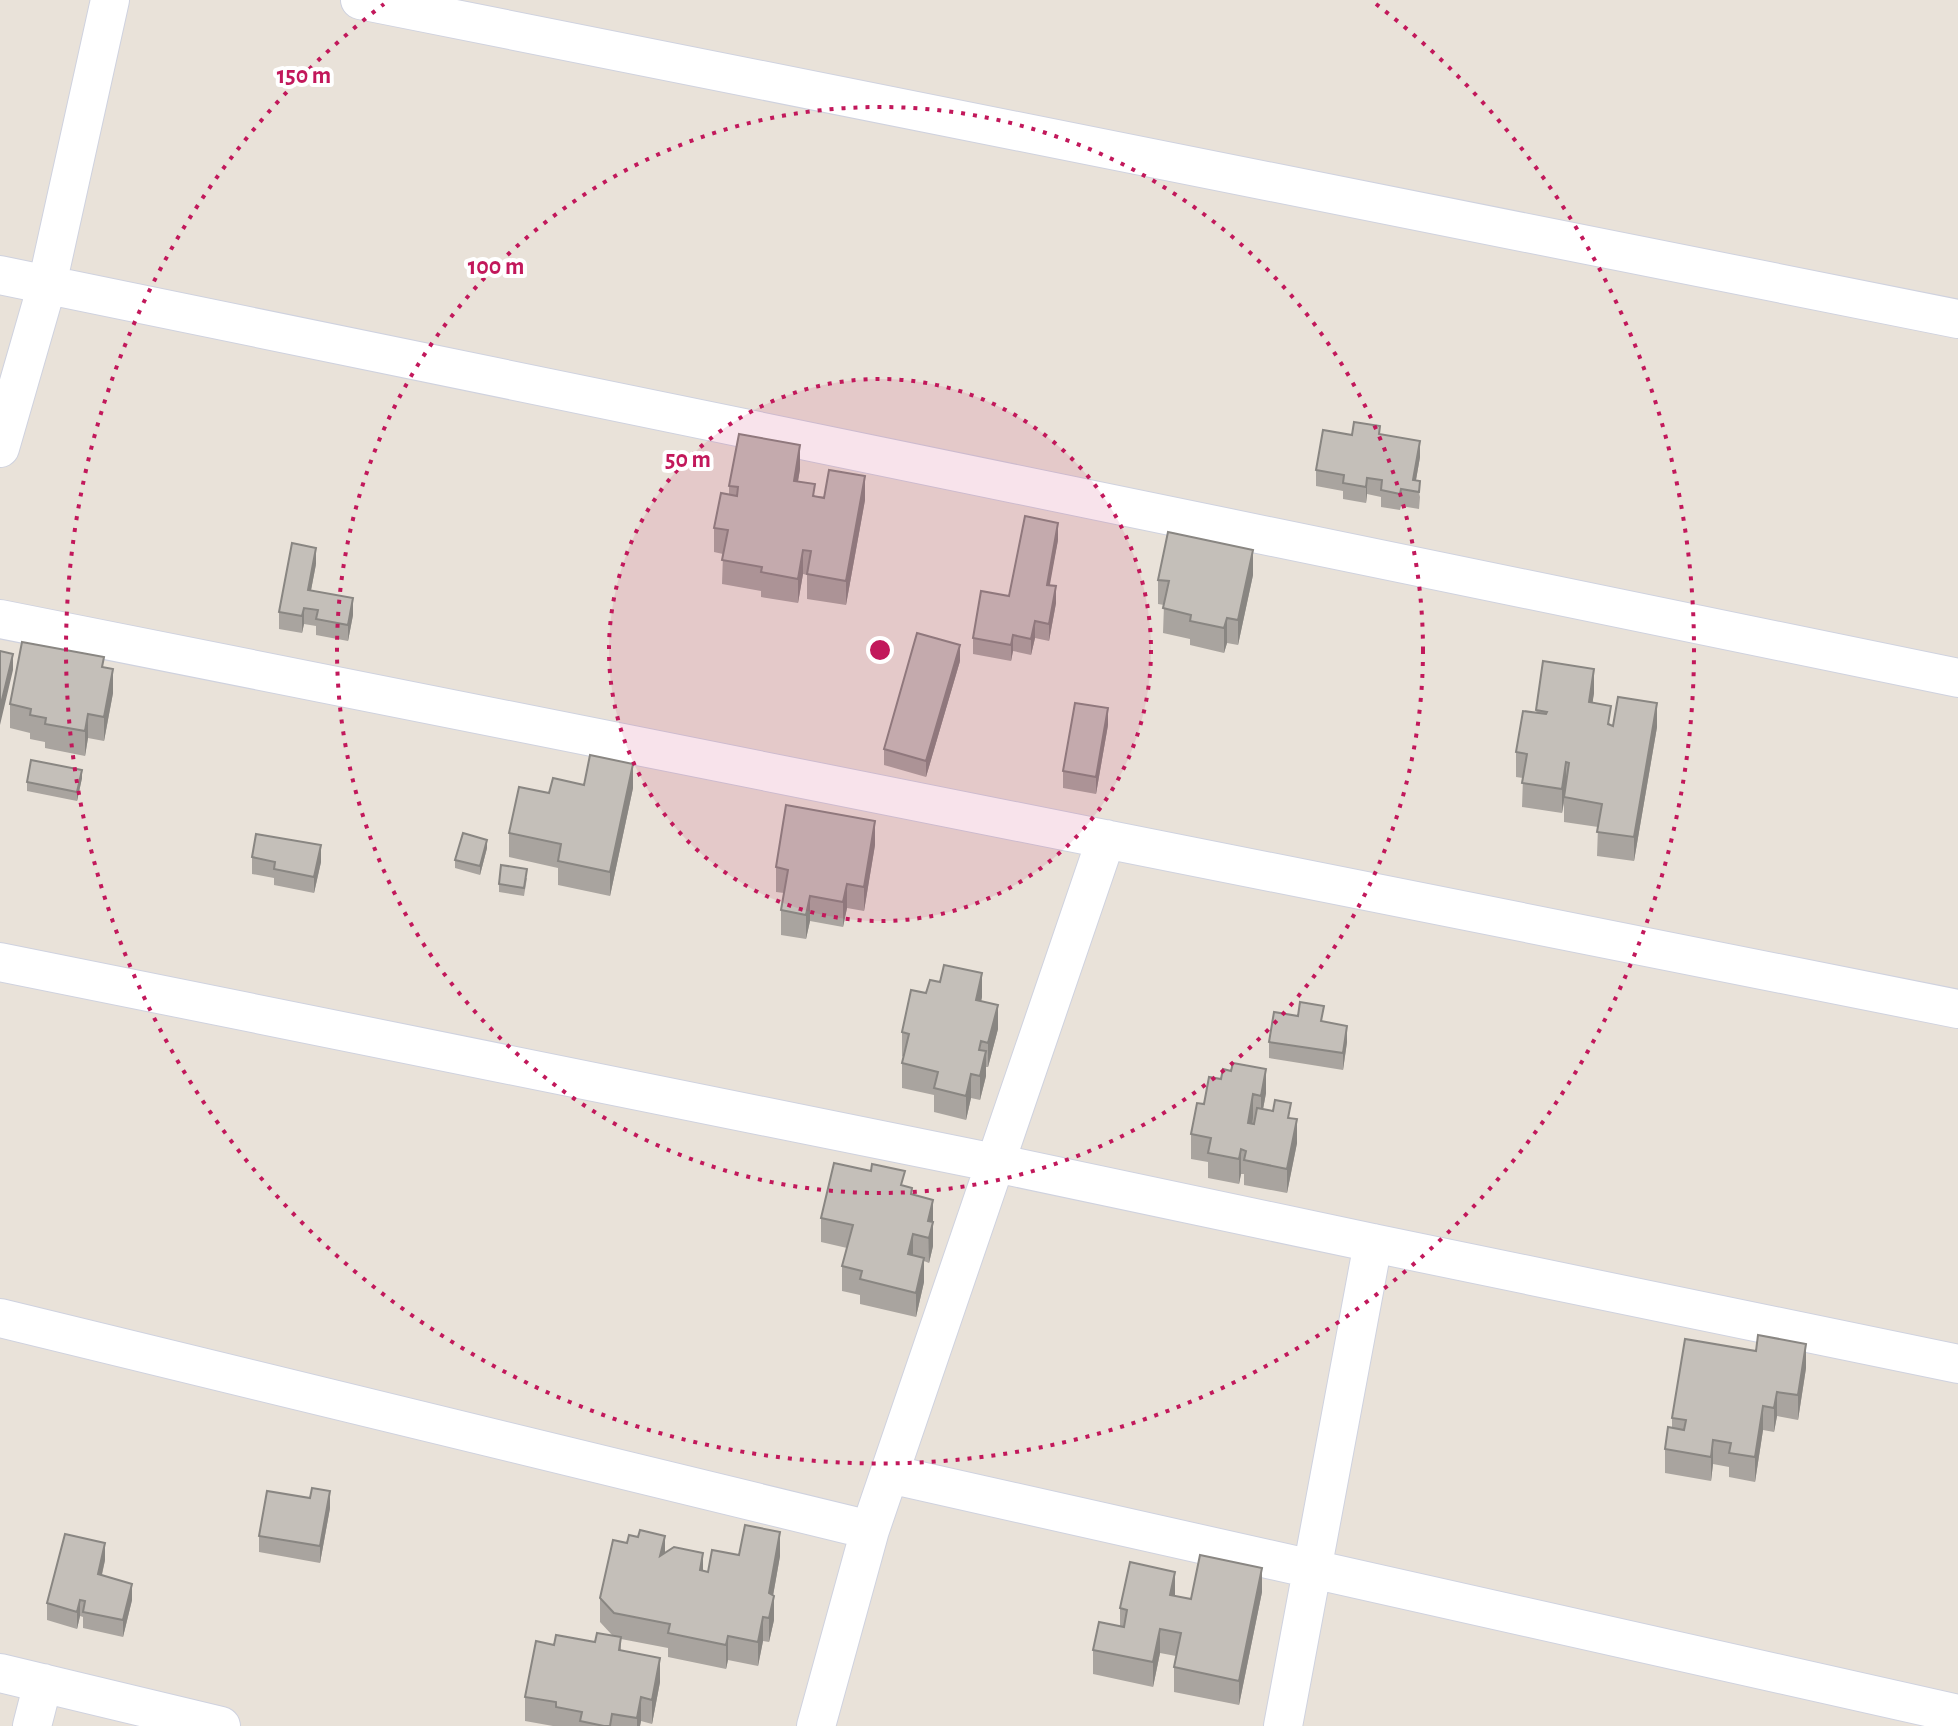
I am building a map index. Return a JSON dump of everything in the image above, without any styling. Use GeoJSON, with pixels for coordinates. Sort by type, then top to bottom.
{"type":"FeatureCollection","features":[{"type":"Feature","properties":{"kind":"street"},"geometry":{"type":"LineString","coordinates":[[0,448],[47,285],[110,0]]}},
{"type":"Feature","properties":{"kind":"street"},"geometry":{"type":"LineString","coordinates":[[360,0],[1958,319]]}},
{"type":"Feature","properties":{"kind":"street"},"geometry":{"type":"LineString","coordinates":[[0,275],[1958,678]]}},
{"type":"Feature","properties":{"kind":"street"},"geometry":{"type":"LineString","coordinates":[[0,619],[1958,1009]]}},
{"type":"Feature","properties":{"kind":"street"},"geometry":{"type":"LineString","coordinates":[[816,1726],[870,1530],[1106,839]]}},
{"type":"Feature","properties":{"kind":"street"},"geometry":{"type":"LineString","coordinates":[[0,962],[995,1163],[1958,1364]]}},
{"type":"Feature","properties":{"kind":"street"},"geometry":{"type":"LineString","coordinates":[[1283,1726],[1373,1243]]}},
{"type":"Feature","properties":{"kind":"street"},"geometry":{"type":"LineString","coordinates":[[0,1318],[870,1530]]}},
{"type":"Feature","properties":{"kind":"street"},"geometry":{"type":"LineString","coordinates":[[889,1474],[1958,1714]]}},
{"type":"Feature","properties":{"kind":"street"},"geometry":{"type":"LineString","coordinates":[[0,1673],[221,1726]]}},
{"type":"Feature","properties":{"kind":"street"},"geometry":{"type":"LineString","coordinates":[[32,1726],[43,1683]]}},
{"type":"Feature","properties":{"kind":"building"},"geometry":{"type":"Polygon","coordinates":[[[1354,422],[1380,426],[1379,434],[1420,441],[1413,480],[1420,481],[1419,492],[1401,489],[1400,494],[1381,490],[1382,480],[1367,478],[1366,487],[1343,483],[1344,475],[1316,470],[1323,430],[1352,435],[1354,422]]]}},
{"type":"Feature","properties":{"kind":"building"},"geometry":{"type":"Polygon","coordinates":[[[739,434],[800,445],[794,481],[815,484],[813,496],[824,498],[829,470],[865,476],[846,581],[807,574],[811,551],[803,550],[798,579],[761,572],[762,567],[722,560],[728,530],[714,528],[721,493],[737,496],[738,487],[729,486],[739,434]]]}},
{"type":"Feature","properties":{"kind":"building"},"geometry":{"type":"Polygon","coordinates":[[[1025,516],[1058,523],[1047,585],[1056,586],[1049,624],[1035,621],[1031,639],[1013,635],[1011,645],[973,638],[981,591],[1009,596],[1025,516]]]}},
{"type":"Feature","properties":{"kind":"building"},"geometry":{"type":"Polygon","coordinates":[[[1168,532],[1253,550],[1238,620],[1227,618],[1224,628],[1190,621],[1191,615],[1163,608],[1169,581],[1158,580],[1168,532]]]}},
{"type":"Feature","properties":{"kind":"building"},"geometry":{"type":"Polygon","coordinates":[[[292,543],[316,548],[308,590],[353,598],[348,625],[316,619],[318,610],[304,608],[302,616],[279,612],[292,543]]]}},
{"type":"Feature","properties":{"kind":"building"},"geometry":{"type":"Polygon","coordinates":[[[917,633],[960,645],[926,761],[884,749],[917,633]]]}},
{"type":"Feature","properties":{"kind":"building"},"geometry":{"type":"Polygon","coordinates":[[[22,642],[104,657],[102,667],[113,669],[104,717],[88,714],[85,731],[45,724],[46,718],[30,715],[31,709],[10,704],[22,642]]]}},
{"type":"Feature","properties":{"kind":"building"},"geometry":{"type":"Polygon","coordinates":[[[0,651],[13,654],[0,708],[0,651]]]}},
{"type":"Feature","properties":{"kind":"building"},"geometry":{"type":"Polygon","coordinates":[[[1543,661],[1594,669],[1589,702],[1611,706],[1608,724],[1613,726],[1618,697],[1657,703],[1634,837],[1597,832],[1602,804],[1564,797],[1569,763],[1566,762],[1562,789],[1522,783],[1527,754],[1516,752],[1523,711],[1547,712],[1536,710],[1543,661]]]}},
{"type":"Feature","properties":{"kind":"building"},"geometry":{"type":"Polygon","coordinates":[[[1075,703],[1108,708],[1096,777],[1063,771],[1075,703]]]}},
{"type":"Feature","properties":{"kind":"building"},"geometry":{"type":"Polygon","coordinates":[[[590,755],[633,764],[610,872],[558,861],[561,844],[509,833],[519,787],[549,793],[553,778],[584,785],[590,755]]]}},
{"type":"Feature","properties":{"kind":"building"},"geometry":{"type":"Polygon","coordinates":[[[31,760],[82,770],[77,792],[27,782],[31,760]]]}},
{"type":"Feature","properties":{"kind":"building"},"geometry":{"type":"Polygon","coordinates":[[[786,805],[875,821],[864,887],[847,884],[843,902],[810,896],[806,915],[781,910],[788,870],[776,867],[786,805]]]}},
{"type":"Feature","properties":{"kind":"building"},"geometry":{"type":"Polygon","coordinates":[[[463,833],[487,840],[480,866],[455,860],[463,833]]]}},
{"type":"Feature","properties":{"kind":"building"},"geometry":{"type":"Polygon","coordinates":[[[256,834],[321,845],[314,877],[274,869],[275,862],[252,857],[256,834]]]}},
{"type":"Feature","properties":{"kind":"building"},"geometry":{"type":"Polygon","coordinates":[[[501,865],[527,869],[524,888],[499,884],[501,865]]]}},
{"type":"Feature","properties":{"kind":"building"},"geometry":{"type":"Polygon","coordinates":[[[944,965],[982,973],[976,1000],[998,1005],[988,1043],[981,1041],[979,1050],[986,1051],[980,1076],[971,1074],[966,1096],[934,1088],[938,1072],[902,1063],[909,1034],[902,1032],[911,990],[926,993],[930,980],[940,982],[944,965]]]}},
{"type":"Feature","properties":{"kind":"building"},"geometry":{"type":"Polygon","coordinates":[[[1300,1002],[1324,1006],[1321,1021],[1347,1026],[1343,1053],[1269,1042],[1274,1012],[1298,1016],[1300,1002]]]}},
{"type":"Feature","properties":{"kind":"building"},"geometry":{"type":"Polygon","coordinates":[[[1233,1063],[1266,1069],[1261,1096],[1253,1094],[1248,1123],[1254,1124],[1257,1108],[1273,1111],[1275,1100],[1291,1103],[1288,1118],[1297,1119],[1287,1169],[1244,1160],[1246,1151],[1241,1149],[1239,1159],[1208,1153],[1211,1138],[1191,1134],[1197,1103],[1204,1104],[1209,1077],[1221,1079],[1223,1069],[1231,1071],[1233,1063]]]}},
{"type":"Feature","properties":{"kind":"building"},"geometry":{"type":"Polygon","coordinates":[[[834,1163],[871,1171],[872,1164],[905,1171],[901,1185],[912,1188],[911,1194],[933,1200],[928,1221],[933,1222],[929,1238],[913,1234],[908,1254],[924,1258],[916,1293],[860,1279],[862,1271],[842,1266],[853,1225],[821,1218],[834,1163]]]}},
{"type":"Feature","properties":{"kind":"building"},"geometry":{"type":"Polygon","coordinates":[[[1758,1335],[1806,1344],[1798,1395],[1777,1392],[1774,1408],[1763,1406],[1755,1457],[1729,1453],[1731,1443],[1713,1440],[1711,1457],[1665,1449],[1668,1427],[1684,1430],[1686,1420],[1672,1418],[1685,1339],[1756,1351],[1758,1335]]]}},
{"type":"Feature","properties":{"kind":"building"},"geometry":{"type":"Polygon","coordinates":[[[312,1488],[330,1491],[320,1546],[259,1536],[267,1491],[310,1498],[312,1488]]]}},
{"type":"Feature","properties":{"kind":"building"},"geometry":{"type":"Polygon","coordinates":[[[745,1525],[780,1532],[769,1593],[774,1596],[769,1618],[763,1617],[758,1642],[728,1636],[726,1645],[668,1633],[670,1624],[614,1613],[600,1598],[613,1540],[627,1543],[629,1535],[638,1537],[640,1530],[665,1536],[660,1556],[674,1547],[703,1553],[700,1570],[708,1572],[712,1550],[739,1555],[745,1525]]]}},
{"type":"Feature","properties":{"kind":"building"},"geometry":{"type":"Polygon","coordinates":[[[65,1534],[105,1543],[98,1574],[132,1584],[123,1620],[83,1612],[85,1601],[80,1600],[77,1612],[47,1603],[65,1534]]]}},
{"type":"Feature","properties":{"kind":"building"},"geometry":{"type":"Polygon","coordinates":[[[1200,1555],[1262,1568],[1239,1681],[1174,1667],[1181,1633],[1160,1629],[1153,1662],[1093,1650],[1099,1622],[1124,1627],[1127,1610],[1120,1608],[1130,1562],[1175,1572],[1170,1595],[1191,1599],[1200,1555]]]}},
{"type":"Feature","properties":{"kind":"building"},"geometry":{"type":"Polygon","coordinates":[[[597,1633],[621,1637],[619,1650],[660,1658],[652,1700],[641,1697],[637,1718],[612,1714],[610,1726],[604,1726],[580,1721],[582,1712],[556,1707],[556,1702],[525,1697],[536,1641],[554,1645],[556,1635],[595,1642],[597,1633]]]}}]}
